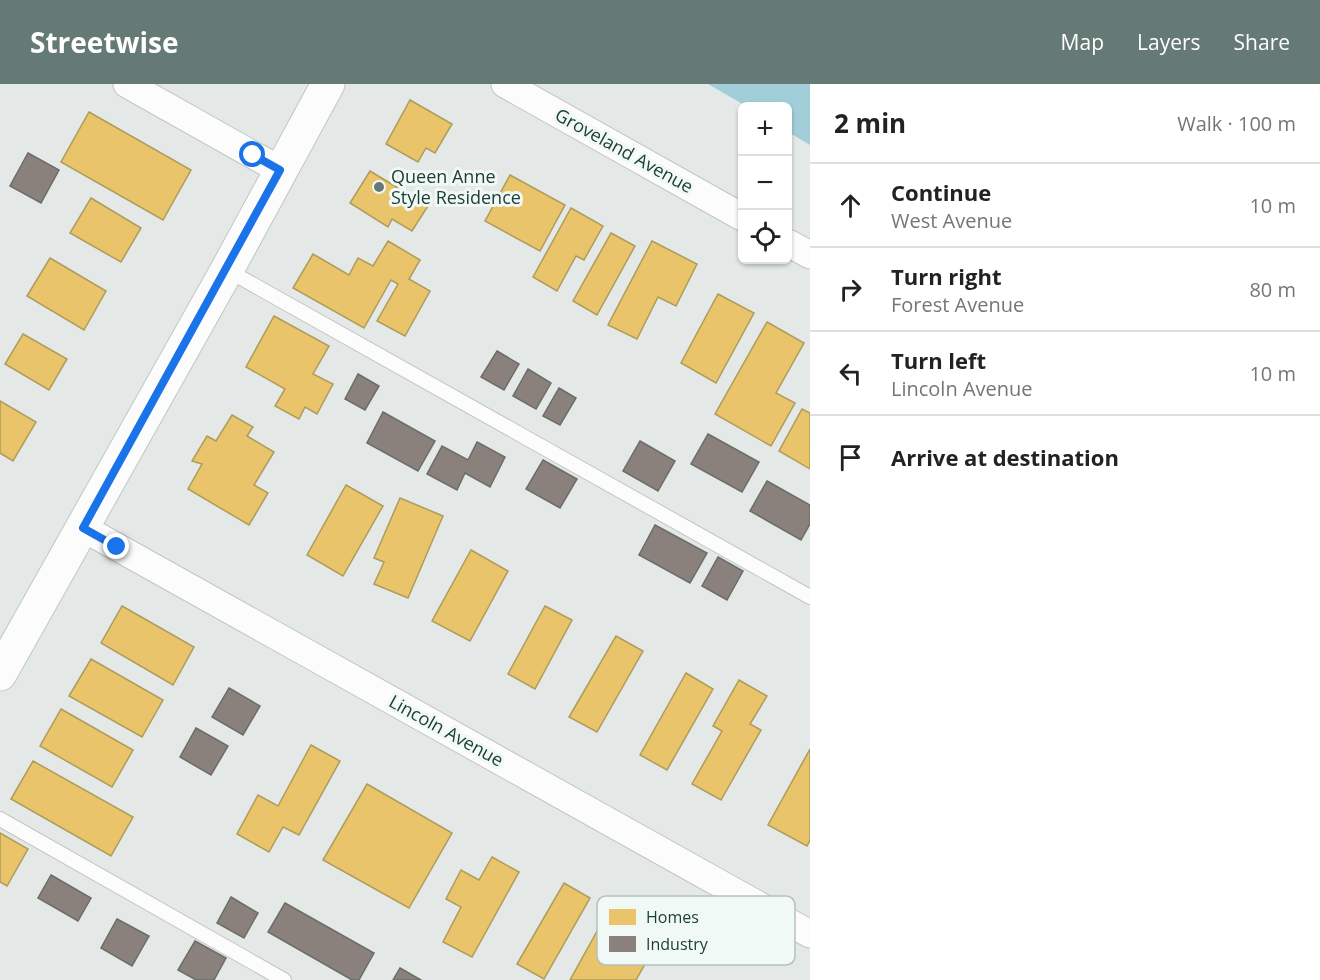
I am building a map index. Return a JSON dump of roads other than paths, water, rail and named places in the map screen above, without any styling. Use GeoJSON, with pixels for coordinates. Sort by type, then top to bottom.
{"type":"FeatureCollection","features":[{"type":"Feature","properties":{"kind":"street"},"geometry":{"type":"LineString","coordinates":[[127,84],[280,170]]}},
{"type":"Feature","properties":{"kind":"street"},"geometry":{"type":"LineString","coordinates":[[0,674],[328,84]]}},
{"type":"Feature","properties":{"kind":"street","name":"Groveland Avenue"},"geometry":{"type":"LineString","coordinates":[[505,84],[738,215]]}},
{"type":"Feature","properties":{"kind":"street"},"geometry":{"type":"LineString","coordinates":[[792,245],[810,255]]}},
{"type":"Feature","properties":{"kind":"street","name":"Lincoln Avenue"},"geometry":{"type":"LineString","coordinates":[[83,528],[742,896]]}},
{"type":"Feature","properties":{"kind":"street","name":"Lincoln Avenue"},"geometry":{"type":"LineString","coordinates":[[795,926],[810,934]]}},
{"type":"Feature","properties":{"kind":"lane"},"geometry":{"type":"LineString","coordinates":[[226,270],[810,597]]}},
{"type":"Feature","properties":{"kind":"lane"},"geometry":{"type":"LineString","coordinates":[[0,819],[284,980]]}},
{"type":"Feature","properties":{"kind":"water"},"geometry":{"type":"Polygon","coordinates":[[[708,84],[810,84],[810,145],[792,134],[792,102],[739,102],[708,84]]]}},
{"type":"Feature","properties":{"kind":"place","name":"Queen Anne Style Residence"},"geometry":{"type":"Point","coordinates":[379,187]}}]}
